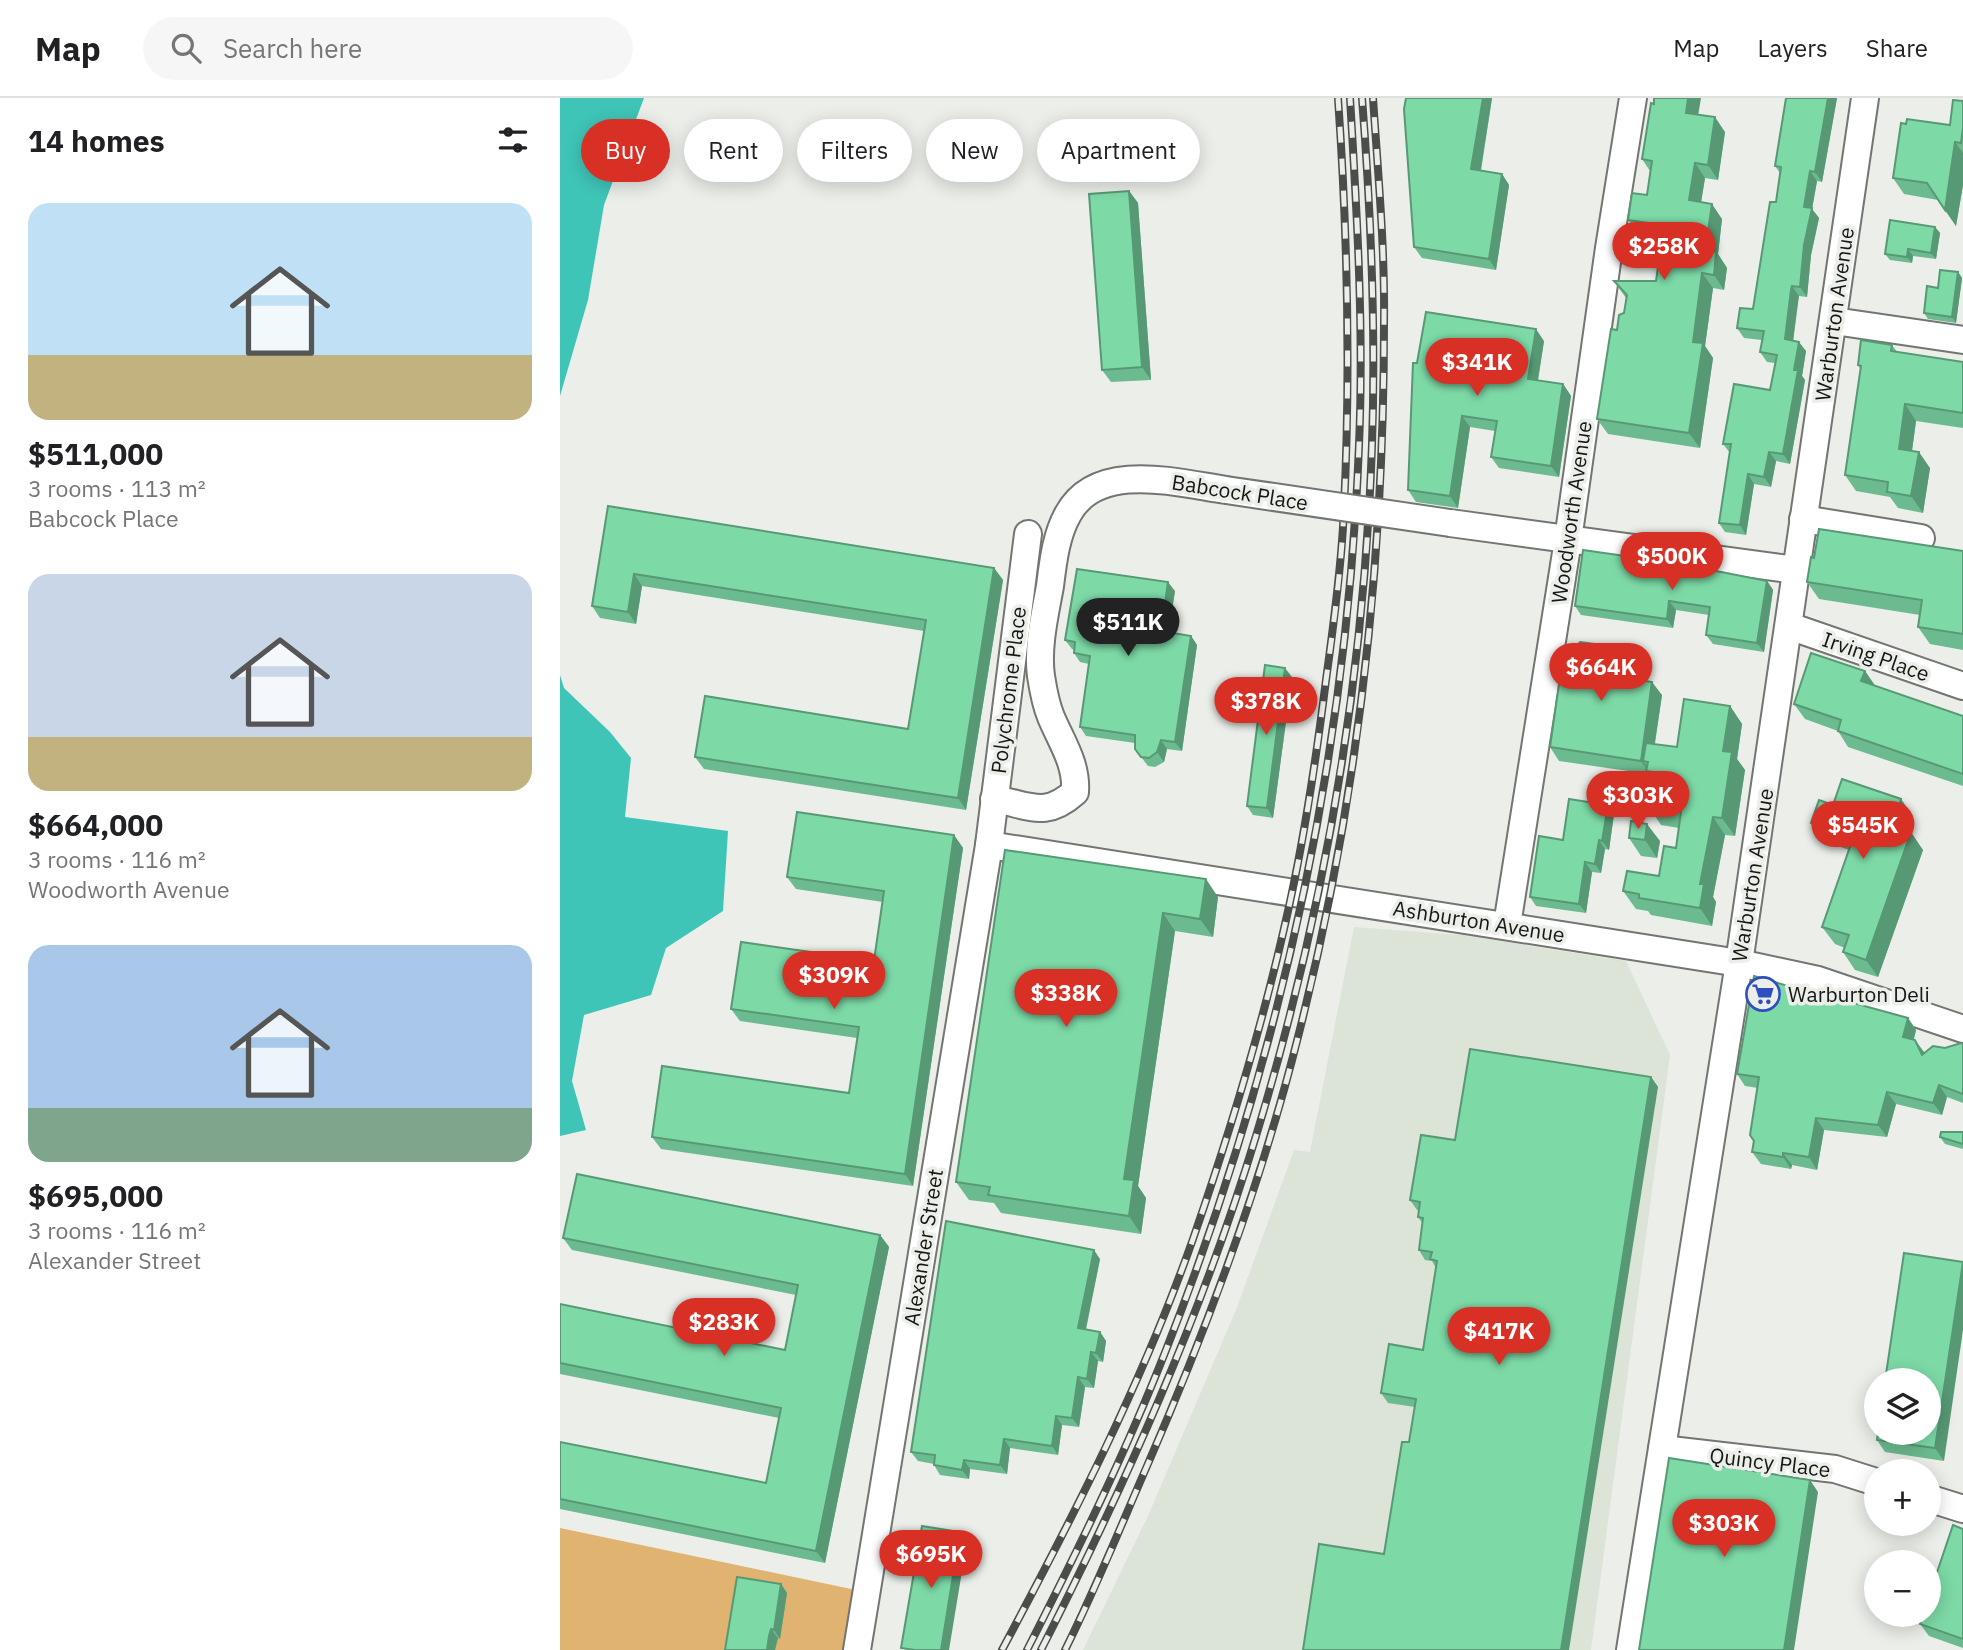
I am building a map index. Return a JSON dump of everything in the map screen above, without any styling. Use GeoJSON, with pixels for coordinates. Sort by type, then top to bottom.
{"type":"FeatureCollection","features":[{"type":"Feature","properties":{"kind":"street","name":"Woodworth Avenue"},"geometry":{"type":"LineString","coordinates":[[1507,925],[1568,540],[1633,98]]}},
{"type":"Feature","properties":{"kind":"street","name":"Warburton Avenue"},"geometry":{"type":"LineString","coordinates":[[1630,1650],[1739,963],[1865,98]]}},
{"type":"Feature","properties":{"kind":"street"},"geometry":{"type":"LineString","coordinates":[[1834,321],[1963,340]]}},
{"type":"Feature","properties":{"kind":"street","name":"Babcock Place"},"geometry":{"type":"LineString","coordinates":[[995,799],[1042,810],[1062,804],[1075,792],[1076,774],[1049,714],[1041,673],[1041,647],[1057,542],[1068,513],[1077,502],[1097,487],[1122,479],[1147,478],[1568,540],[1796,570]]}},
{"type":"Feature","properties":{"kind":"street"},"geometry":{"type":"LineString","coordinates":[[1803,519],[1921,538]]}},
{"type":"Feature","properties":{"kind":"street","name":"Polychrome Place"},"geometry":{"type":"LineString","coordinates":[[989,845],[1028,534]]}},
{"type":"Feature","properties":{"kind":"street","name":"Irving Place"},"geometry":{"type":"LineString","coordinates":[[1789,626],[1963,686]]}},
{"type":"Feature","properties":{"kind":"street"},"geometry":{"type":"LineString","coordinates":[[1014,644],[1041,647]]}},
{"type":"Feature","properties":{"kind":"street","name":"Ashburton Avenue"},"geometry":{"type":"LineString","coordinates":[[989,845],[1739,963],[1818,980],[1963,1029]]}},
{"type":"Feature","properties":{"kind":"street","name":"Alexander Street"},"geometry":{"type":"LineString","coordinates":[[857,1650],[989,845]]}},
{"type":"Feature","properties":{"kind":"street","name":"Quincy Place"},"geometry":{"type":"LineString","coordinates":[[1662,1449],[1835,1469],[1864,1478]]}},
{"type":"Feature","properties":{"kind":"street"},"geometry":{"type":"LineString","coordinates":[[1941,1502],[1963,1509]]}},
{"type":"Feature","properties":{"kind":"shaded area"},"geometry":{"type":"Polygon","coordinates":[[[1354,927],[1461,935],[1626,961],[1670,1055],[1591,1650],[1083,1650],[1148,1516],[1236,1310],[1294,1150],[1310,1152],[1354,927]]]}},
{"type":"Feature","properties":{"kind":"shaded area"},"geometry":{"type":"Polygon","coordinates":[[[560,1528],[856,1590],[845,1650],[560,1650],[560,1528]]]}},
{"type":"Feature","properties":{"kind":"water"},"geometry":{"type":"Polygon","coordinates":[[[560,98],[644,98],[636,119],[581,119],[581,182],[613,182],[604,205],[588,300],[560,396],[560,98]]]}},
{"type":"Feature","properties":{"kind":"water"},"geometry":{"type":"Polygon","coordinates":[[[560,675],[564,688],[610,732],[631,758],[625,817],[728,831],[723,911],[666,948],[651,995],[584,1015],[572,1081],[586,1130],[560,1136],[560,675]]]}},
{"type":"Feature","properties":{"kind":"building"},"geometry":{"type":"Polygon","coordinates":[[[1406,98],[1483,98],[1471,169],[1502,174],[1489,259],[1414,247],[1404,109],[1406,98]]]}},
{"type":"Feature","properties":{"kind":"building"},"geometry":{"type":"Polygon","coordinates":[[[1654,98],[1688,98],[1686,113],[1715,117],[1708,165],[1695,163],[1689,200],[1712,204],[1705,251],[1716,252],[1714,275],[1702,273],[1693,342],[1703,343],[1689,433],[1597,419],[1611,329],[1617,330],[1619,315],[1624,313],[1627,295],[1614,281],[1656,281],[1664,225],[1628,220],[1632,193],[1647,195],[1652,161],[1642,159],[1654,98]]]}},
{"type":"Feature","properties":{"kind":"building"},"geometry":{"type":"Polygon","coordinates":[[[1786,98],[1828,98],[1815,172],[1810,171],[1804,207],[1812,208],[1804,245],[1800,287],[1792,286],[1785,339],[1799,342],[1794,370],[1798,370],[1783,454],[1769,452],[1764,477],[1748,474],[1740,525],[1719,523],[1731,444],[1723,444],[1734,384],[1770,390],[1777,355],[1760,352],[1764,331],[1737,328],[1740,308],[1753,309],[1770,202],[1776,202],[1781,167],[1775,166],[1786,98]]]}},
{"type":"Feature","properties":{"kind":"building"},"geometry":{"type":"Polygon","coordinates":[[[1953,100],[1963,101],[1963,128],[1961,143],[1955,142],[1945,210],[1927,183],[1893,178],[1901,123],[1906,124],[1907,119],[1950,125],[1953,100]]]}},
{"type":"Feature","properties":{"kind":"building"},"geometry":{"type":"Polygon","coordinates":[[[1129,191],[1142,367],[1102,370],[1089,194],[1129,191]]]}},
{"type":"Feature","properties":{"kind":"building"},"geometry":{"type":"Polygon","coordinates":[[[1890,220],[1935,227],[1931,253],[1908,249],[1907,257],[1885,254],[1890,220]]]}},
{"type":"Feature","properties":{"kind":"building"},"geometry":{"type":"Polygon","coordinates":[[[1940,270],[1958,272],[1952,317],[1924,313],[1927,286],[1938,288],[1940,270]]]}},
{"type":"Feature","properties":{"kind":"building"},"geometry":{"type":"Polygon","coordinates":[[[1426,312],[1536,329],[1528,379],[1563,384],[1551,466],[1491,457],[1497,421],[1462,416],[1450,496],[1408,490],[1413,363],[1417,363],[1426,312]]]}},
{"type":"Feature","properties":{"kind":"building"},"geometry":{"type":"Polygon","coordinates":[[[1861,340],[1892,345],[1891,351],[1963,362],[1963,413],[1905,404],[1899,449],[1919,452],[1911,496],[1887,492],[1888,482],[1845,475],[1861,366],[1858,365],[1861,340]]]}},
{"type":"Feature","properties":{"kind":"building"},"geometry":{"type":"Polygon","coordinates":[[[608,506],[994,568],[958,798],[695,757],[705,696],[908,729],[926,620],[634,574],[628,612],[592,606],[608,506]]]}},
{"type":"Feature","properties":{"kind":"building"},"geometry":{"type":"Polygon","coordinates":[[[1819,529],[1963,551],[1963,634],[1918,627],[1922,600],[1807,582],[1819,529]]]}},
{"type":"Feature","properties":{"kind":"building"},"geometry":{"type":"Polygon","coordinates":[[[1583,550],[1675,563],[1675,568],[1701,568],[1767,581],[1757,643],[1706,635],[1710,607],[1669,601],[1667,619],[1575,606],[1583,550]]]}},
{"type":"Feature","properties":{"kind":"building"},"geometry":{"type":"Polygon","coordinates":[[[1077,569],[1168,582],[1161,631],[1191,636],[1175,742],[1161,740],[1157,752],[1149,758],[1141,757],[1135,749],[1135,735],[1080,727],[1090,656],[1074,653],[1075,642],[1065,640],[1077,569]]]}},
{"type":"Feature","properties":{"kind":"building"},"geometry":{"type":"Polygon","coordinates":[[[1580,642],[1637,650],[1633,679],[1652,682],[1641,761],[1550,747],[1564,649],[1574,650],[1580,642]]]}},
{"type":"Feature","properties":{"kind":"building"},"geometry":{"type":"Polygon","coordinates":[[[1811,653],[1865,671],[1861,681],[1963,716],[1963,774],[1838,731],[1841,720],[1794,704],[1811,653]]]}},
{"type":"Feature","properties":{"kind":"building"},"geometry":{"type":"Polygon","coordinates":[[[1265,665],[1285,668],[1267,808],[1247,806],[1265,665]]]}},
{"type":"Feature","properties":{"kind":"building"},"geometry":{"type":"Polygon","coordinates":[[[1684,699],[1730,706],[1723,751],[1732,752],[1722,818],[1713,817],[1700,884],[1704,884],[1700,908],[1639,898],[1639,894],[1623,891],[1627,871],[1659,876],[1664,846],[1676,848],[1681,812],[1649,807],[1654,772],[1646,771],[1648,762],[1643,761],[1646,743],[1677,747],[1684,699]]]}},
{"type":"Feature","properties":{"kind":"building"},"geometry":{"type":"Polygon","coordinates":[[[1842,779],[1901,799],[1892,826],[1911,832],[1866,960],[1843,952],[1849,935],[1822,927],[1853,838],[1811,823],[1819,800],[1833,805],[1842,779]]]}},
{"type":"Feature","properties":{"kind":"building"},"geometry":{"type":"Polygon","coordinates":[[[1569,799],[1608,805],[1595,864],[1585,862],[1579,904],[1530,897],[1539,836],[1563,840],[1569,799]]]}},
{"type":"Feature","properties":{"kind":"building"},"geometry":{"type":"Polygon","coordinates":[[[797,812],[954,835],[905,1174],[652,1137],[662,1066],[849,1093],[859,1027],[731,1009],[741,942],[874,961],[884,891],[787,877],[797,812]]]}},
{"type":"Feature","properties":{"kind":"building"},"geometry":{"type":"Polygon","coordinates":[[[1631,821],[1647,824],[1645,840],[1629,838],[1631,821]]]}},
{"type":"Feature","properties":{"kind":"building"},"geometry":{"type":"Polygon","coordinates":[[[1005,850],[1206,879],[1200,919],[1163,913],[1124,1179],[1134,1180],[1129,1216],[988,1195],[990,1187],[956,1182],[1005,850]]]}},
{"type":"Feature","properties":{"kind":"building"},"geometry":{"type":"Polygon","coordinates":[[[1754,976],[1908,1018],[1903,1037],[1915,1040],[1922,1055],[1933,1046],[1945,1048],[1963,1044],[1963,1094],[1939,1085],[1933,1103],[1887,1092],[1878,1125],[1816,1118],[1809,1157],[1783,1153],[1783,1157],[1752,1152],[1754,1141],[1750,1135],[1759,1077],[1737,1074],[1754,976]]]}},
{"type":"Feature","properties":{"kind":"building"},"geometry":{"type":"Polygon","coordinates":[[[1470,1049],[1651,1077],[1561,1650],[1303,1650],[1319,1544],[1384,1554],[1402,1442],[1409,1442],[1416,1399],[1381,1393],[1389,1344],[1423,1350],[1437,1261],[1430,1259],[1432,1252],[1419,1250],[1423,1218],[1418,1217],[1420,1202],[1410,1200],[1421,1135],[1455,1140],[1470,1049]]]}},
{"type":"Feature","properties":{"kind":"building"},"geometry":{"type":"Polygon","coordinates":[[[1941,1132],[1963,1132],[1963,1144],[1940,1137],[1941,1132]]]}},
{"type":"Feature","properties":{"kind":"building"},"geometry":{"type":"Polygon","coordinates":[[[577,1174],[880,1235],[816,1551],[560,1499],[560,1442],[766,1483],[781,1408],[560,1363],[560,1304],[785,1350],[798,1285],[563,1238],[577,1174]]]}},
{"type":"Feature","properties":{"kind":"building"},"geometry":{"type":"Polygon","coordinates":[[[946,1221],[1094,1250],[1078,1328],[1100,1332],[1096,1353],[1091,1352],[1087,1379],[1078,1377],[1072,1418],[1056,1416],[1052,1446],[1004,1439],[1000,1465],[964,1460],[962,1470],[934,1465],[935,1455],[911,1452],[946,1221]]]}},
{"type":"Feature","properties":{"kind":"building"},"geometry":{"type":"Polygon","coordinates":[[[1904,1253],[1963,1262],[1941,1408],[1941,1368],[1887,1368],[1904,1253]]]}},
{"type":"Feature","properties":{"kind":"building"},"geometry":{"type":"Polygon","coordinates":[[[1913,1445],[1935,1445],[1935,1448],[1913,1445]]]}},
{"type":"Feature","properties":{"kind":"building"},"geometry":{"type":"Polygon","coordinates":[[[1669,1458],[1810,1480],[1784,1650],[1639,1650],[1669,1458]]]}},
{"type":"Feature","properties":{"kind":"building"},"geometry":{"type":"Polygon","coordinates":[[[1953,1525],[1963,1529],[1963,1639],[1929,1627],[1941,1627],[1941,1561],[1953,1525]]]}},
{"type":"Feature","properties":{"kind":"building"},"geometry":{"type":"Polygon","coordinates":[[[922,1526],[960,1532],[941,1650],[901,1648],[922,1526]]]}},
{"type":"Feature","properties":{"kind":"building"},"geometry":{"type":"Polygon","coordinates":[[[737,1577],[781,1584],[774,1630],[771,1629],[767,1650],[725,1650],[737,1577]]]}},
{"type":"Feature","properties":{"kind":"railway"},"geometry":{"type":"LineString","coordinates":[[1002,1650],[1105,1448],[1173,1292],[1244,1081],[1277,960],[1304,830],[1318,740],[1343,527],[1347,312],[1338,98]]}},
{"type":"Feature","properties":{"kind":"railway"},"geometry":{"type":"LineString","coordinates":[[1027,1650],[1118,1464],[1166,1350],[1207,1241],[1243,1130],[1301,905],[1323,792],[1340,677],[1352,561],[1361,358],[1350,98]]}},
{"type":"Feature","properties":{"kind":"railway"},"geometry":{"type":"LineString","coordinates":[[1041,1650],[1160,1398],[1235,1202],[1280,1052],[1320,881],[1350,708],[1368,533],[1373,315],[1362,98]]}},
{"type":"Feature","properties":{"kind":"railway"},"geometry":{"type":"LineString","coordinates":[[1065,1650],[1170,1413],[1232,1253],[1284,1089],[1320,946],[1352,770],[1364,681],[1379,503],[1384,295],[1373,98]]}},
{"type":"Feature","properties":{"kind":"place","name":"Warburton Deli"},"geometry":{"type":"Point","coordinates":[1763,994]}}]}
